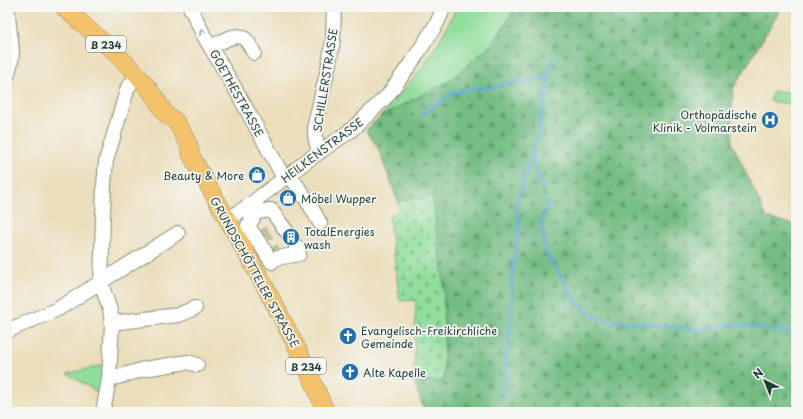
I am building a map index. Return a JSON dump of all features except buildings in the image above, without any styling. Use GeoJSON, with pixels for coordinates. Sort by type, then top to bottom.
{"type":"FeatureCollection","features":[{"type":"Feature","properties":{"kind":"main road","name":"GRUNDSCHÖTTELER STRASSE"},"geometry":{"type":"LineString","coordinates":[[63,7],[106,45],[145,84],[168,117],[177,123],[189,145],[191,155],[294,340],[326,412]]}},
{"type":"Feature","properties":{"kind":"street"},"geometry":{"type":"LineString","coordinates":[[7,77],[12,50],[8,7]]}},
{"type":"Feature","properties":{"kind":"street","name":"GOETHESTRASSE"},"geometry":{"type":"LineString","coordinates":[[190,7],[211,47],[286,176],[300,188],[320,223]]}},
{"type":"Feature","properties":{"kind":"street","name":"SCHILLERSTRASSE"},"geometry":{"type":"LineString","coordinates":[[320,152],[315,135],[315,124],[333,40],[334,7]]}},
{"type":"Feature","properties":{"kind":"street","name":"HEILKENSTRASSE"},"geometry":{"type":"LineString","coordinates":[[227,220],[252,217],[286,176],[362,121],[388,95],[414,59],[435,26],[444,7]]}},
{"type":"Feature","properties":{"kind":"street"},"geometry":{"type":"LineString","coordinates":[[211,47],[238,36],[244,38],[254,53]]}},
{"type":"Feature","properties":{"kind":"street"},"geometry":{"type":"LineString","coordinates":[[103,412],[109,379],[112,323],[110,310],[100,283],[103,192],[106,161],[128,87],[138,77]]}},
{"type":"Feature","properties":{"kind":"street"},"geometry":{"type":"LineString","coordinates":[[274,258],[248,226],[252,217],[271,210],[286,232]]}},
{"type":"Feature","properties":{"kind":"street"},"geometry":{"type":"LineString","coordinates":[[7,330],[58,309],[178,233]]}},
{"type":"Feature","properties":{"kind":"street"},"geometry":{"type":"LineString","coordinates":[[258,275],[274,258],[299,254],[296,246]]}},
{"type":"Feature","properties":{"kind":"street"},"geometry":{"type":"LineString","coordinates":[[112,323],[178,315],[196,308]]}},
{"type":"Feature","properties":{"kind":"street"},"geometry":{"type":"LineString","coordinates":[[109,379],[144,369],[188,362],[197,365]]}},
{"type":"Feature","properties":{"kind":"green space"},"geometry":{"type":"Polygon","coordinates":[[[456,7],[517,7],[492,44],[451,80],[380,117],[403,92],[433,52],[456,7]]]}},
{"type":"Feature","properties":{"kind":"green space"},"geometry":{"type":"Polygon","coordinates":[[[517,7],[782,7],[733,89],[732,143],[767,218],[796,225],[796,412],[425,412],[414,381],[444,381],[444,286],[431,197],[398,201],[378,148],[366,130],[380,117],[451,80],[492,44],[517,7]]]}},
{"type":"Feature","properties":{"kind":"green space"},"geometry":{"type":"Polygon","coordinates":[[[774,91],[790,93],[790,96],[795,97],[792,99],[791,104],[770,101],[774,91]]]}},
{"type":"Feature","properties":{"kind":"green space"},"geometry":{"type":"Polygon","coordinates":[[[432,197],[444,286],[444,381],[414,381],[416,300],[400,301],[389,218],[399,210],[398,201],[432,197]]]}},
{"type":"Feature","properties":{"kind":"green space"},"geometry":{"type":"Polygon","coordinates":[[[108,364],[103,396],[67,374],[108,364]]]}},
{"type":"Feature","properties":{"kind":"waterway"},"geometry":{"type":"LineString","coordinates":[[536,142],[546,97],[548,75],[552,58]]}},
{"type":"Feature","properties":{"kind":"waterway"},"geometry":{"type":"LineString","coordinates":[[421,116],[452,93],[471,89],[494,87],[512,82],[543,79],[548,75]]}},
{"type":"Feature","properties":{"kind":"waterway"},"geometry":{"type":"LineString","coordinates":[[502,402],[506,384],[506,356],[511,326],[512,276],[520,220],[516,205],[536,141]]}},
{"type":"Feature","properties":{"kind":"waterway"},"geometry":{"type":"LineString","coordinates":[[534,153],[535,167],[544,189]]}},
{"type":"Feature","properties":{"kind":"waterway"},"geometry":{"type":"LineString","coordinates":[[547,202],[547,212],[541,221],[545,249],[568,289],[584,310],[594,317],[613,321],[700,330],[732,324],[796,333]]}},
{"type":"Feature","properties":{"kind":"tunnel"},"geometry":{"type":"LineString","coordinates":[[260,230],[274,253]]}},
{"type":"Feature","properties":{"kind":"place","name":"Orthopädische Klinik - Volmarstein"},"geometry":{"type":"Point","coordinates":[770,120]}},
{"type":"Feature","properties":{"kind":"place","name":"Beauty & More"},"geometry":{"type":"Point","coordinates":[257,175]}},
{"type":"Feature","properties":{"kind":"place","name":"Möbel Wupper"},"geometry":{"type":"Point","coordinates":[288,198]}},
{"type":"Feature","properties":{"kind":"place","name":"TotalEnergies wash"},"geometry":{"type":"Point","coordinates":[291,237]}},
{"type":"Feature","properties":{"kind":"place","name":"Evangelisch-Freikirchliche Gemeinde"},"geometry":{"type":"Point","coordinates":[348,336]}},
{"type":"Feature","properties":{"kind":"place","name":"Alte Kapelle"},"geometry":{"type":"Point","coordinates":[350,372]}}]}
